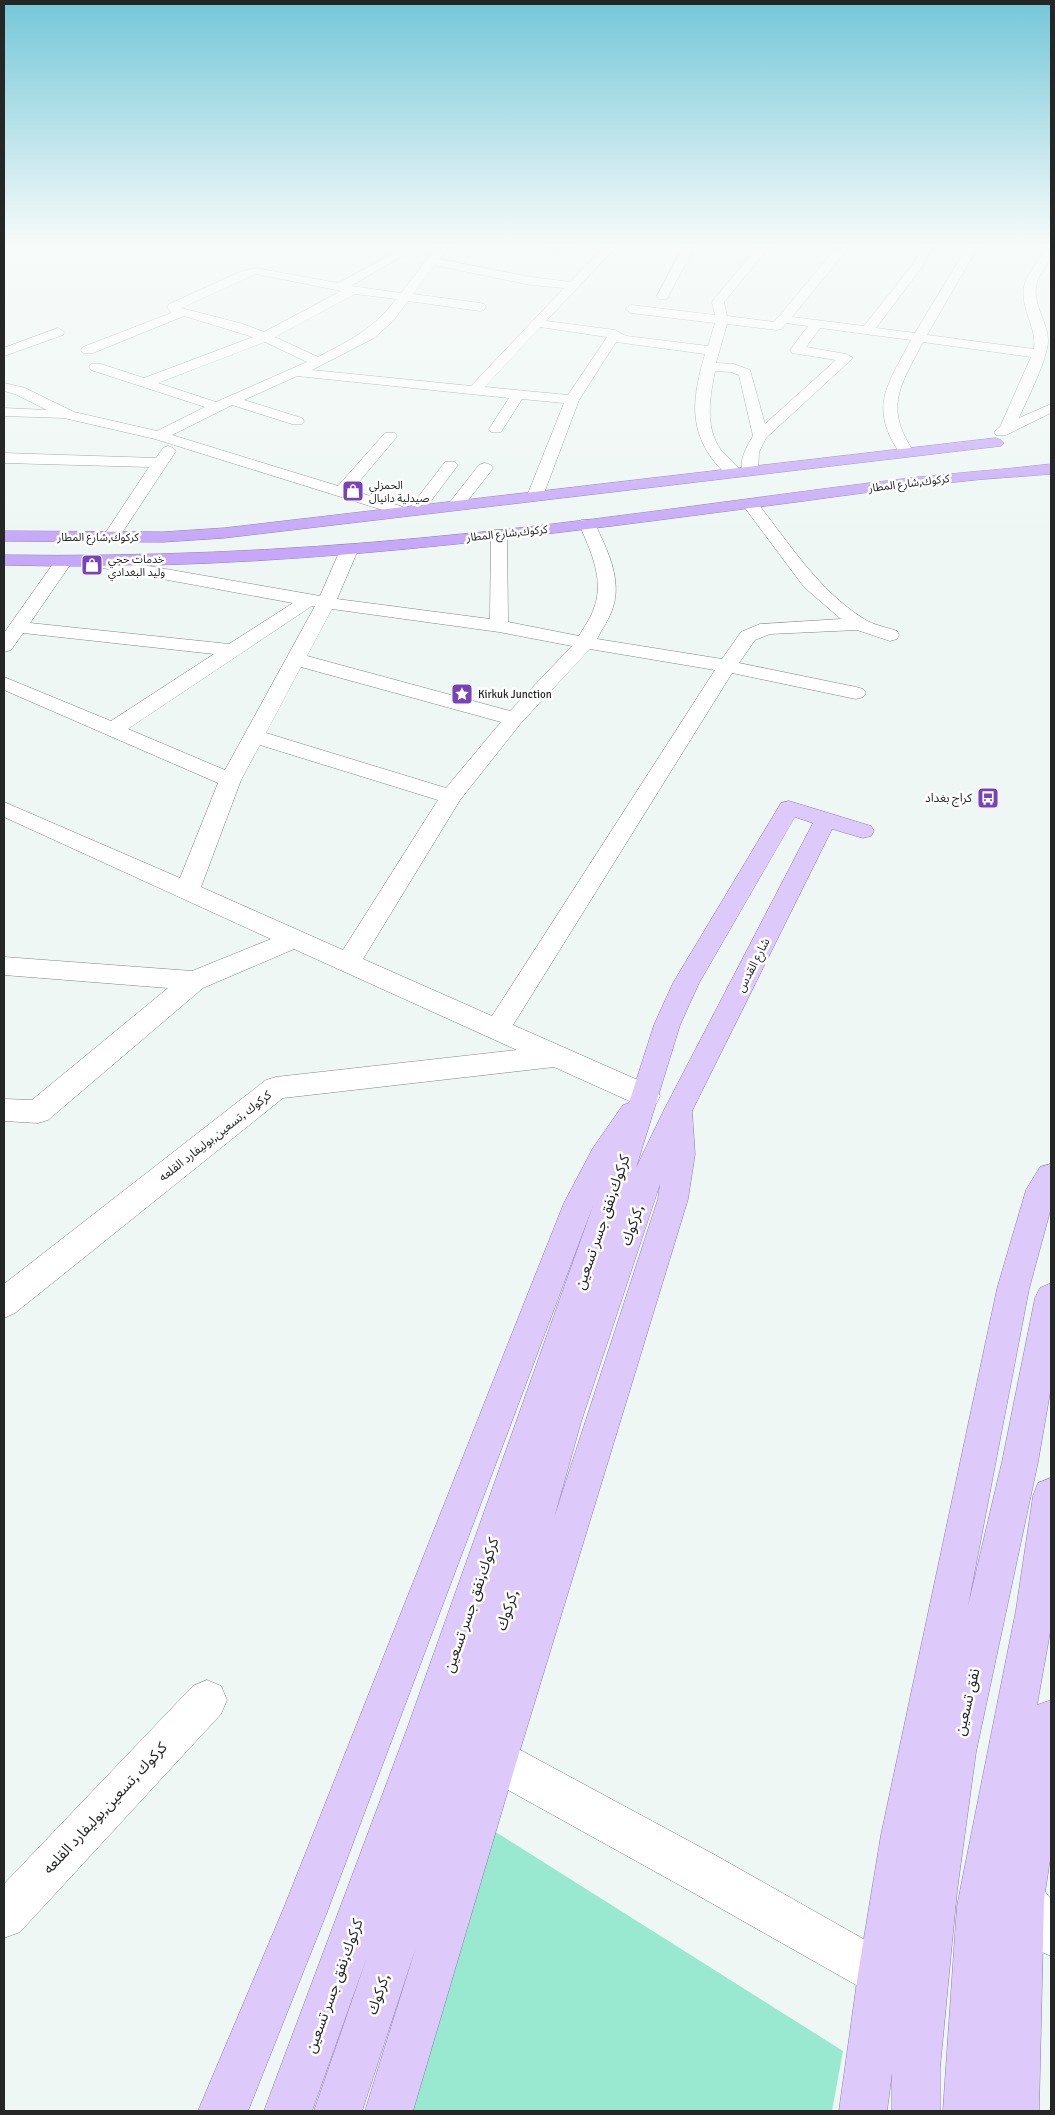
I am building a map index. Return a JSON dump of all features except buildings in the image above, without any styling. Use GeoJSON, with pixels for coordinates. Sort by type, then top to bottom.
{"type":"FeatureCollection","features":[{"type":"Feature","properties":{"kind":"highway","name":"كركوك,شارع المطار"},"geometry":{"type":"LineString","coordinates":[[4,536],[110,538],[163,537],[233,532],[996,443]]}},
{"type":"Feature","properties":{"kind":"highway","name":"كركوك,شارع المطار"},"geometry":{"type":"LineString","coordinates":[[4,560],[98,562],[257,556],[349,550],[587,524],[970,476],[1051,469]]}},
{"type":"Feature","properties":{"kind":"highway"},"geometry":{"type":"LineString","coordinates":[[970,476],[1051,483]]}},
{"type":"Feature","properties":{"kind":"main road"},"geometry":{"type":"LineString","coordinates":[[389,2111],[496,1760],[673,1200],[680,1154],[662,1103],[667,1025],[679,996],[789,808],[863,831]]}},
{"type":"Feature","properties":{"kind":"main road","name":"شارع القدس"},"geometry":{"type":"LineString","coordinates":[[662,1103],[826,820]]}},
{"type":"Feature","properties":{"kind":"main road"},"geometry":{"type":"LineString","coordinates":[[222,2111],[231,2094],[305,1912],[579,1203],[594,1169],[609,1143],[662,1103]]}},
{"type":"Feature","properties":{"kind":"main road","name":"كركوك,نفق جسر تسعين"},"geometry":{"type":"LineString","coordinates":[[288,2111],[428,1729],[662,1103]]}},
{"type":"Feature","properties":{"kind":"main road","name":"كركوك,"},"geometry":{"type":"LineString","coordinates":[[338,2111],[513,1594],[564,1422],[649,1173],[662,1103]]}},
{"type":"Feature","properties":{"kind":"main road"},"geometry":{"type":"LineString","coordinates":[[863,2111],[881,1974],[905,1826],[1013,1289],[1041,1190],[1051,1176]]}},
{"type":"Feature","properties":{"kind":"main road","name":"نفق تسعين"},"geometry":{"type":"LineString","coordinates":[[916,2111],[916,2068],[933,1911],[955,1752],[1020,1462],[1051,1298]]}},
{"type":"Feature","properties":{"kind":"main road"},"geometry":{"type":"LineString","coordinates":[[967,2111],[966,2091],[979,1906],[1034,1610],[1051,1496]]}},
{"type":"Feature","properties":{"kind":"main road"},"geometry":{"type":"LineString","coordinates":[[1015,2111],[1022,1899],[1051,1720]]}},
{"type":"Feature","properties":{"kind":"street"},"geometry":{"type":"LineString","coordinates":[[4,352],[21,346]]}},
{"type":"Feature","properties":{"kind":"street"},"geometry":{"type":"LineString","coordinates":[[88,350],[99,346]]}},
{"type":"Feature","properties":{"kind":"street"},"geometry":{"type":"LineString","coordinates":[[144,383],[243,346]]}},
{"type":"Feature","properties":{"kind":"street"},"geometry":{"type":"LineString","coordinates":[[284,346],[318,362]]}},
{"type":"Feature","properties":{"kind":"street"},"geometry":{"type":"LineString","coordinates":[[159,436],[349,346]]}},
{"type":"Feature","properties":{"kind":"street"},"geometry":{"type":"LineString","coordinates":[[474,391],[516,346]]}},
{"type":"Feature","properties":{"kind":"street"},"geometry":{"type":"LineString","coordinates":[[535,496],[572,400],[611,346]]}},
{"type":"Feature","properties":{"kind":"street"},"geometry":{"type":"LineString","coordinates":[[672,346],[712,352]]}},
{"type":"Feature","properties":{"kind":"street"},"geometry":{"type":"LineString","coordinates":[[714,346],[708,366],[702,412],[703,428],[710,446],[742,472],[760,436],[846,358],[797,350],[800,346]]}},
{"type":"Feature","properties":{"kind":"street"},"geometry":{"type":"LineString","coordinates":[[906,452],[893,430],[889,401],[914,346]]}},
{"type":"Feature","properties":{"kind":"street"},"geometry":{"type":"LineString","coordinates":[[977,346],[1040,354]]}},
{"type":"Feature","properties":{"kind":"street"},"geometry":{"type":"LineString","coordinates":[[1007,428],[1042,346]]}},
{"type":"Feature","properties":{"kind":"street"},"geometry":{"type":"LineString","coordinates":[[708,366],[738,369],[746,373],[760,436]]}},
{"type":"Feature","properties":{"kind":"street"},"geometry":{"type":"LineString","coordinates":[[96,367],[144,383],[297,420]]}},
{"type":"Feature","properties":{"kind":"street"},"geometry":{"type":"LineString","coordinates":[[296,372],[572,400]]}},
{"type":"Feature","properties":{"kind":"street"},"geometry":{"type":"LineString","coordinates":[[4,387],[20,391],[69,415]]}},
{"type":"Feature","properties":{"kind":"street"},"geometry":{"type":"LineString","coordinates":[[4,401],[20,391]]}},
{"type":"Feature","properties":{"kind":"street"},"geometry":{"type":"LineString","coordinates":[[496,428],[518,395]]}},
{"type":"Feature","properties":{"kind":"street"},"geometry":{"type":"LineString","coordinates":[[996,443],[999,434],[1007,428],[1051,408]]}},
{"type":"Feature","properties":{"kind":"street"},"geometry":{"type":"LineString","coordinates":[[4,412],[69,415],[159,436],[409,511],[450,465]]}},
{"type":"Feature","properties":{"kind":"street"},"geometry":{"type":"LineString","coordinates":[[342,492],[390,436]]}},
{"type":"Feature","properties":{"kind":"street"},"geometry":{"type":"LineString","coordinates":[[110,538],[175,441]]}},
{"type":"Feature","properties":{"kind":"street"},"geometry":{"type":"LineString","coordinates":[[4,458],[160,463]]}},
{"type":"Feature","properties":{"kind":"street"},"geometry":{"type":"LineString","coordinates":[[456,505],[485,468]]}},
{"type":"Feature","properties":{"kind":"street"},"geometry":{"type":"LineString","coordinates":[[750,504],[822,596],[859,624],[890,635]]}},
{"type":"Feature","properties":{"kind":"street"},"geometry":{"type":"LineString","coordinates":[[348,963],[451,797],[514,719],[585,643],[604,607],[607,582],[601,556],[587,524]]}},
{"type":"Feature","properties":{"kind":"street"},"geometry":{"type":"LineString","coordinates":[[499,534],[499,626]]}},
{"type":"Feature","properties":{"kind":"street"},"geometry":{"type":"LineString","coordinates":[[187,891],[230,780],[295,659],[317,601],[349,550]]}},
{"type":"Feature","properties":{"kind":"street"},"geometry":{"type":"LineString","coordinates":[[4,646],[64,562]]}},
{"type":"Feature","properties":{"kind":"street"},"geometry":{"type":"LineString","coordinates":[[98,562],[317,601],[499,626],[585,643],[727,666],[856,693]]}},
{"type":"Feature","properties":{"kind":"street"},"geometry":{"type":"LineString","coordinates":[[112,730],[232,650],[317,601]]}},
{"type":"Feature","properties":{"kind":"street"},"geometry":{"type":"LineString","coordinates":[[497,1029],[727,666],[748,636],[761,630],[775,627],[859,624]]}},
{"type":"Feature","properties":{"kind":"street"},"geometry":{"type":"LineString","coordinates":[[18,626],[232,650]]}},
{"type":"Feature","properties":{"kind":"street"},"geometry":{"type":"LineString","coordinates":[[295,659],[514,719]]}},
{"type":"Feature","properties":{"kind":"street"},"geometry":{"type":"LineString","coordinates":[[4,683],[230,780]]}},
{"type":"Feature","properties":{"kind":"street"},"geometry":{"type":"LineString","coordinates":[[254,736],[451,797]]}},
{"type":"Feature","properties":{"kind":"street"},"geometry":{"type":"LineString","coordinates":[[4,809],[662,1103]]}},
{"type":"Feature","properties":{"kind":"street"},"geometry":{"type":"LineString","coordinates":[[4,1110],[38,1112],[194,981],[294,939]]}},
{"type":"Feature","properties":{"kind":"street"},"geometry":{"type":"LineString","coordinates":[[4,966],[194,981]]}},
{"type":"Feature","properties":{"kind":"street","name":"كركوك ,تسعين,بوليفارد القلعه"},"geometry":{"type":"LineString","coordinates":[[4,1302],[276,1088],[556,1056]]}},
{"type":"Feature","properties":{"kind":"street","name":"كركوك ,تسعين,بوليفارد القلعه"},"geometry":{"type":"LineString","coordinates":[[4,1916],[207,1700]]}},
{"type":"Feature","properties":{"kind":"street"},"geometry":{"type":"LineString","coordinates":[[496,1760],[699,1870],[881,1974]]}},
{"type":"Feature","properties":{"kind":"street"},"geometry":{"type":"LineString","coordinates":[[1022,1899],[1051,1933]]}},
{"type":"Feature","properties":{"kind":"green space"},"geometry":{"type":"Polygon","coordinates":[[[494,1831],[843,2051],[832,2111],[394,2111],[494,1831]]]}},
{"type":"Feature","properties":{"kind":"place","name":"الحمزلي صيدلية دانيال"},"geometry":{"type":"Point","coordinates":[353,491]}},
{"type":"Feature","properties":{"kind":"place","name":"خدمات حجي وليد البغدادي"},"geometry":{"type":"Point","coordinates":[92,565]}},
{"type":"Feature","properties":{"kind":"place","name":"Kirkuk Junction"},"geometry":{"type":"Point","coordinates":[462,694]}},
{"type":"Feature","properties":{"kind":"place","name":"كراج بغداد"},"geometry":{"type":"Point","coordinates":[988,798]}}]}
